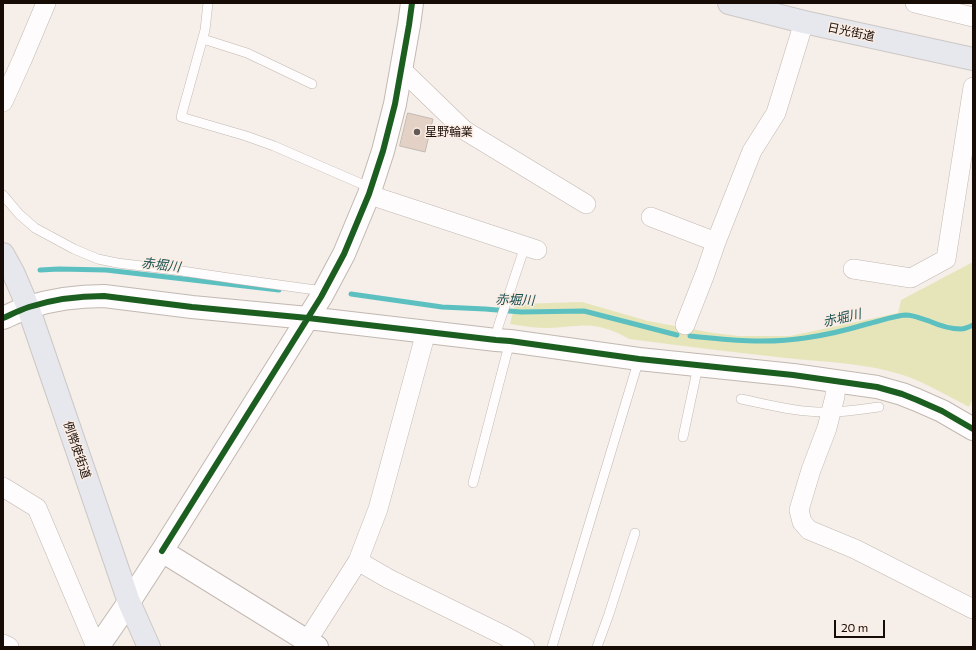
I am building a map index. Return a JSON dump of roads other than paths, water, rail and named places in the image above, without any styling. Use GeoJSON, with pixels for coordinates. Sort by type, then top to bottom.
{"type":"FeatureCollection","features":[{"type":"Feature","properties":{"kind":"highway","name":"日光街道"},"geometry":{"type":"LineString","coordinates":[[729,3],[804,22],[973,59]]}},
{"type":"Feature","properties":{"kind":"highway","name":"例幣使街道"},"geometry":{"type":"LineString","coordinates":[[3,254],[13,272],[28,307],[129,602],[149,647]]}},
{"type":"Feature","properties":{"kind":"street"},"geometry":{"type":"LineString","coordinates":[[3,102],[46,3]]}},
{"type":"Feature","properties":{"kind":"street"},"geometry":{"type":"LineString","coordinates":[[97,647],[129,602],[162,551],[325,291],[344,254],[370,191],[383,151],[395,104],[412,3]]}},
{"type":"Feature","properties":{"kind":"street"},"geometry":{"type":"LineString","coordinates":[[914,3],[973,17]]}},
{"type":"Feature","properties":{"kind":"street"},"geometry":{"type":"LineString","coordinates":[[685,325],[752,151],[776,113],[804,22]]}},
{"type":"Feature","properties":{"kind":"street"},"geometry":{"type":"LineString","coordinates":[[401,69],[464,130],[586,204]]}},
{"type":"Feature","properties":{"kind":"street"},"geometry":{"type":"LineString","coordinates":[[853,269],[911,278],[946,259],[973,87]]}},
{"type":"Feature","properties":{"kind":"street"},"geometry":{"type":"LineString","coordinates":[[370,191],[379,198],[531,248]]}},
{"type":"Feature","properties":{"kind":"street"},"geometry":{"type":"LineString","coordinates":[[651,217],[716,242]]}},
{"type":"Feature","properties":{"kind":"street"},"geometry":{"type":"LineString","coordinates":[[3,318],[28,307],[58,299],[92,296],[104,296],[192,307],[308,318],[698,366],[786,374],[877,387],[917,400],[942,411],[973,428]]}},
{"type":"Feature","properties":{"kind":"street"},"geometry":{"type":"LineString","coordinates":[[162,551],[312,644],[358,560],[378,509],[426,332]]}},
{"type":"Feature","properties":{"kind":"street"},"geometry":{"type":"LineString","coordinates":[[836,381],[835,396],[826,428],[799,510],[802,522],[809,530],[855,549],[973,609]]}},
{"type":"Feature","properties":{"kind":"street"},"geometry":{"type":"LineString","coordinates":[[3,487],[37,508],[97,647]]}},
{"type":"Feature","properties":{"kind":"street"},"geometry":{"type":"LineString","coordinates":[[358,560],[389,579],[525,647]]}},
{"type":"Feature","properties":{"kind":"street"},"geometry":{"type":"LineString","coordinates":[[3,644],[9,647]]}},
{"type":"Feature","properties":{"kind":"lane"},"geometry":{"type":"LineString","coordinates":[[208,3],[203,39],[181,117],[246,136],[274,146],[370,191]]}},
{"type":"Feature","properties":{"kind":"lane"},"geometry":{"type":"LineString","coordinates":[[203,39],[247,53],[312,84]]}},
{"type":"Feature","properties":{"kind":"lane"},"geometry":{"type":"LineString","coordinates":[[3,195],[19,214],[35,228],[74,249],[98,259],[117,263],[325,291]]}},
{"type":"Feature","properties":{"kind":"lane"},"geometry":{"type":"LineString","coordinates":[[473,484],[503,341],[498,327],[531,248]]}},
{"type":"Feature","properties":{"kind":"lane"},"geometry":{"type":"LineString","coordinates":[[552,647],[639,359]]}},
{"type":"Feature","properties":{"kind":"lane"},"geometry":{"type":"LineString","coordinates":[[683,437],[698,366]]}},
{"type":"Feature","properties":{"kind":"lane"},"geometry":{"type":"LineString","coordinates":[[741,399],[779,407],[816,412],[879,407]]}},
{"type":"Feature","properties":{"kind":"lane"},"geometry":{"type":"LineString","coordinates":[[597,647],[609,614],[634,533]]}},
{"type":"Feature","properties":{"kind":"waterway","name":"赤堀川"},"geometry":{"type":"LineString","coordinates":[[40,270],[106,270],[279,290]]}},
{"type":"Feature","properties":{"kind":"waterway","name":"赤堀川"},"geometry":{"type":"LineString","coordinates":[[351,294],[442,307],[521,312],[584,311],[677,335]]}},
{"type":"Feature","properties":{"kind":"waterway","name":"赤堀川"},"geometry":{"type":"LineString","coordinates":[[690,336],[748,341],[791,340],[829,334],[891,317],[906,315],[915,316],[953,328],[962,329],[973,325]]}},
{"type":"Feature","properties":{"kind":"place","name":"星野輪業"},"geometry":{"type":"Point","coordinates":[417,132]}}]}
